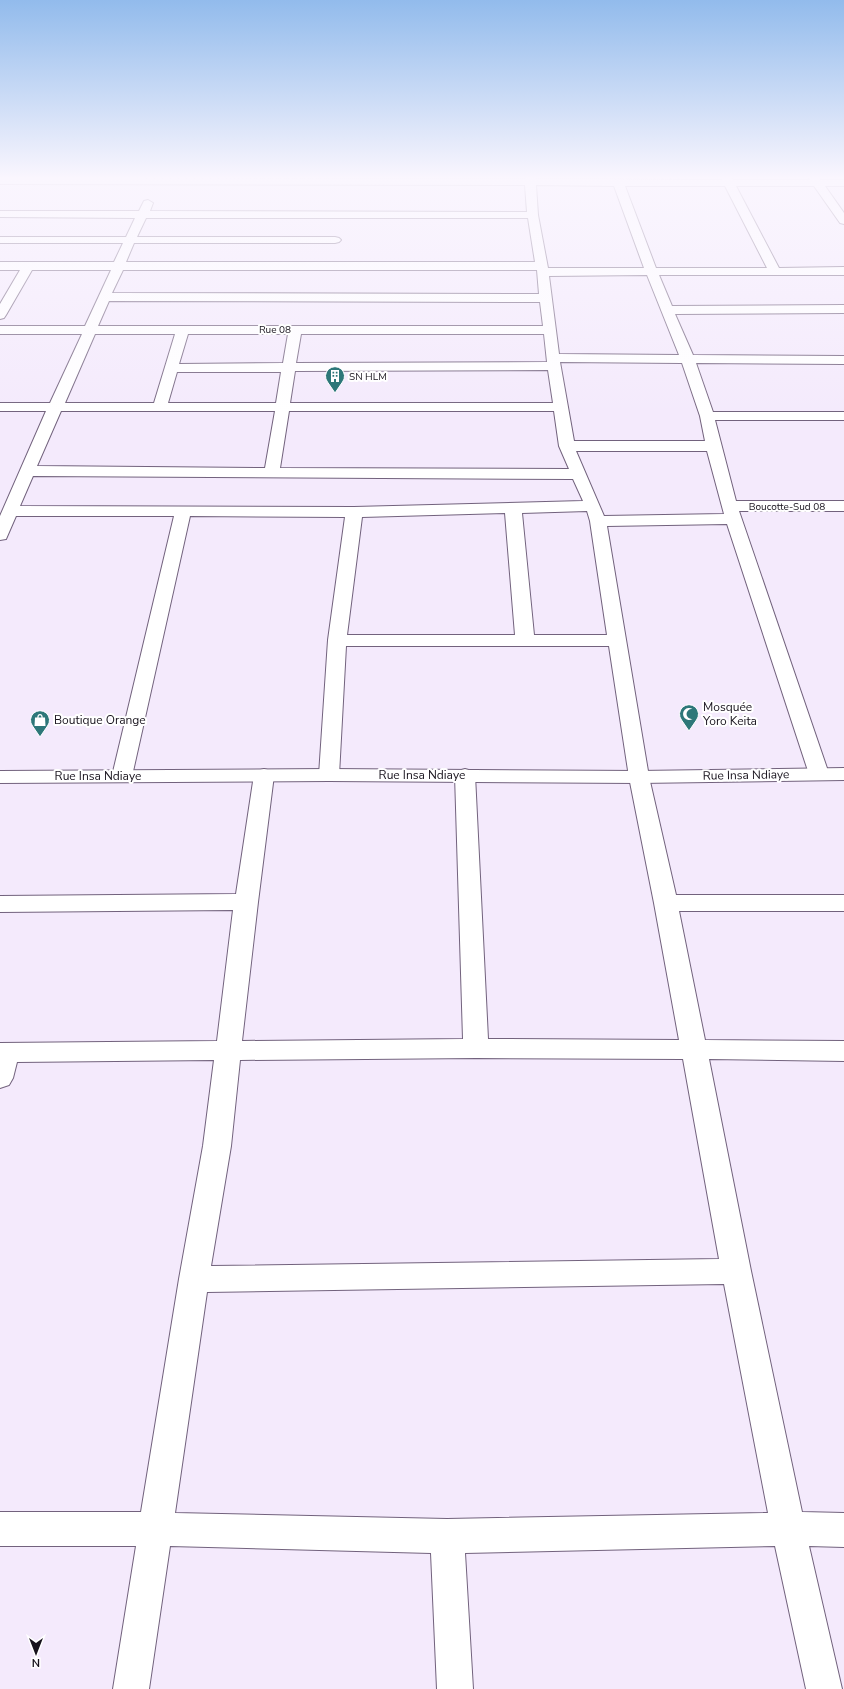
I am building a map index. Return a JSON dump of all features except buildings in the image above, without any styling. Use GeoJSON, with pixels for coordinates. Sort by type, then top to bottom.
{"type":"FeatureCollection","features":[{"type":"Feature","properties":{"kind":"street"},"geometry":{"type":"LineString","coordinates":[[0,535],[8,503],[27,471],[123,256]]}},
{"type":"Feature","properties":{"kind":"street"},"geometry":{"type":"LineString","coordinates":[[235,266],[238,256]]}},
{"type":"Feature","properties":{"kind":"street"},"geometry":{"type":"LineString","coordinates":[[332,270],[333,256]]}},
{"type":"Feature","properties":{"kind":"street"},"geometry":{"type":"LineString","coordinates":[[540,256],[567,446],[596,514],[618,641],[639,777],[666,904],[736,1271],[788,1529],[824,1689]]}},
{"type":"Feature","properties":{"kind":"street"},"geometry":{"type":"LineString","coordinates":[[645,256],[688,360],[707,416],[712,446],[731,512],[819,774]]}},
{"type":"Feature","properties":{"kind":"street"},"geometry":{"type":"LineString","coordinates":[[767,256],[775,270]]}},
{"type":"Feature","properties":{"kind":"street"},"geometry":{"type":"LineString","coordinates":[[0,266],[235,266],[332,270],[542,269],[651,271],[844,271]]}},
{"type":"Feature","properties":{"kind":"street"},"geometry":{"type":"LineString","coordinates":[[0,315],[28,266]]}},
{"type":"Feature","properties":{"kind":"street"},"geometry":{"type":"LineString","coordinates":[[192,297],[203,266]]}},
{"type":"Feature","properties":{"kind":"street"},"geometry":{"type":"LineString","coordinates":[[105,297],[192,297],[329,293],[545,298]]}},
{"type":"Feature","properties":{"kind":"street"},"geometry":{"type":"LineString","coordinates":[[324,318],[329,293]]}},
{"type":"Feature","properties":{"kind":"street"},"geometry":{"type":"LineString","coordinates":[[668,310],[844,309]]}},
{"type":"Feature","properties":{"kind":"street","name":"Rue 08"},"geometry":{"type":"LineString","coordinates":[[0,330],[295,329],[324,318],[550,330]]}},
{"type":"Feature","properties":{"kind":"street"},"geometry":{"type":"LineString","coordinates":[[160,406],[183,329]]}},
{"type":"Feature","properties":{"kind":"street"},"geometry":{"type":"LineString","coordinates":[[272,472],[295,329]]}},
{"type":"Feature","properties":{"kind":"street"},"geometry":{"type":"LineString","coordinates":[[171,368],[688,360],[844,360]]}},
{"type":"Feature","properties":{"kind":"street"},"geometry":{"type":"LineString","coordinates":[[0,407],[561,407]]}},
{"type":"Feature","properties":{"kind":"street"},"geometry":{"type":"LineString","coordinates":[[707,416],[844,416]]}},
{"type":"Feature","properties":{"kind":"street"},"geometry":{"type":"LineString","coordinates":[[567,446],[712,446]]}},
{"type":"Feature","properties":{"kind":"street"},"geometry":{"type":"LineString","coordinates":[[27,471],[580,474]]}},
{"type":"Feature","properties":{"kind":"street","name":"Boucotte-Sud 08"},"geometry":{"type":"LineString","coordinates":[[8,503],[183,511],[354,512],[513,508],[596,514],[731,512],[844,506]]}},
{"type":"Feature","properties":{"kind":"street"},"geometry":{"type":"LineString","coordinates":[[513,508],[525,641]]}},
{"type":"Feature","properties":{"kind":"street"},"geometry":{"type":"LineString","coordinates":[[122,776],[183,511]]}},
{"type":"Feature","properties":{"kind":"street"},"geometry":{"type":"LineString","coordinates":[[329,775],[337,640],[354,512]]}},
{"type":"Feature","properties":{"kind":"street"},"geometry":{"type":"LineString","coordinates":[[337,640],[618,641]]}},
{"type":"Feature","properties":{"kind":"street","name":"Rue Insa Ndiaye"},"geometry":{"type":"LineString","coordinates":[[0,777],[329,775],[639,777],[844,774]]}},
{"type":"Feature","properties":{"kind":"street"},"geometry":{"type":"LineString","coordinates":[[465,775],[476,1048]]}},
{"type":"Feature","properties":{"kind":"street"},"geometry":{"type":"LineString","coordinates":[[131,1689],[194,1279],[217,1146],[246,902],[264,776]]}},
{"type":"Feature","properties":{"kind":"street"},"geometry":{"type":"LineString","coordinates":[[0,904],[246,902]]}},
{"type":"Feature","properties":{"kind":"street"},"geometry":{"type":"LineString","coordinates":[[666,904],[844,903]]}},
{"type":"Feature","properties":{"kind":"street"},"geometry":{"type":"LineString","coordinates":[[0,1078],[4,1053],[476,1048],[844,1051]]}},
{"type":"Feature","properties":{"kind":"street"},"geometry":{"type":"LineString","coordinates":[[194,1279],[736,1271]]}},
{"type":"Feature","properties":{"kind":"street"},"geometry":{"type":"LineString","coordinates":[[0,1529],[155,1529],[447,1536],[788,1529],[844,1530]]}},
{"type":"Feature","properties":{"kind":"street"},"geometry":{"type":"LineString","coordinates":[[447,1536],[455,1689]]}},
{"type":"Feature","properties":{"kind":"place","name":"SN HLM"},"geometry":{"type":"Point","coordinates":[335,393]}},
{"type":"Feature","properties":{"kind":"place","name":"Mosquée Yoro Keita"},"geometry":{"type":"Point","coordinates":[689,731]}},
{"type":"Feature","properties":{"kind":"place","name":"Boutique Orange"},"geometry":{"type":"Point","coordinates":[40,737]}}]}
